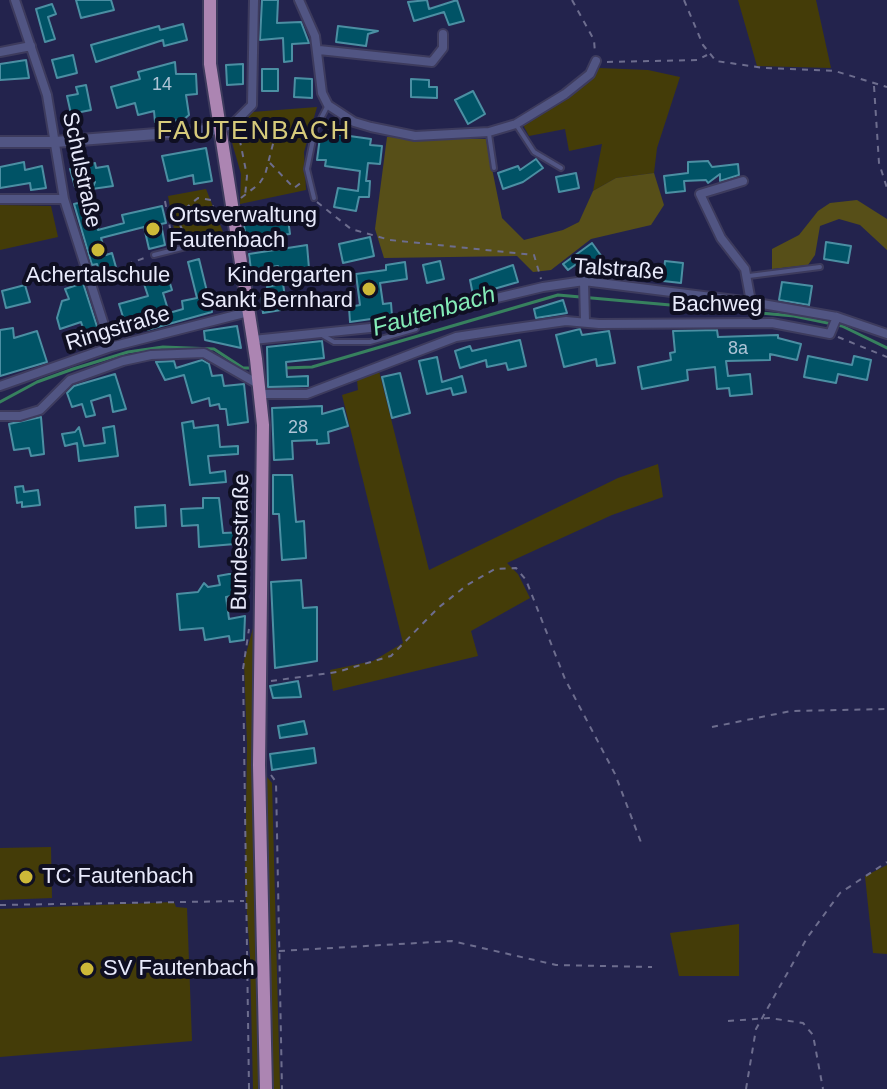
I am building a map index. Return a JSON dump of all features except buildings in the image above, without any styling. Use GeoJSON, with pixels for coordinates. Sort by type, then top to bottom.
{"type":"FeatureCollection","features":[{"type":"Feature","properties":{"kind":"main road","name":"Bundesstraße"},"geometry":{"type":"LineString","coordinates":[[210,0],[210,64],[253,340],[263,425],[259,765],[266,1089]]}},
{"type":"Feature","properties":{"kind":"street","name":"Schulstraße"},"geometry":{"type":"LineString","coordinates":[[15,0],[47,95],[64,199],[111,347]]}},
{"type":"Feature","properties":{"kind":"street"},"geometry":{"type":"LineString","coordinates":[[0,142],[55,142],[220,129],[248,112],[253,89],[254,0]]}},
{"type":"Feature","properties":{"kind":"street"},"geometry":{"type":"LineString","coordinates":[[299,0],[305,8],[319,50],[322,93],[328,105],[354,122],[415,136],[477,135],[516,124],[565,94],[590,74],[596,61]]}},
{"type":"Feature","properties":{"kind":"street"},"geometry":{"type":"LineString","coordinates":[[319,50],[432,62],[443,48],[443,34]]}},
{"type":"Feature","properties":{"kind":"street"},"geometry":{"type":"LineString","coordinates":[[0,52],[31,46]]}},
{"type":"Feature","properties":{"kind":"street"},"geometry":{"type":"LineString","coordinates":[[743,181],[700,194],[721,238],[745,269],[751,302]]}},
{"type":"Feature","properties":{"kind":"street"},"geometry":{"type":"LineString","coordinates":[[0,199],[64,199]]}},
{"type":"Feature","properties":{"kind":"street"},"geometry":{"type":"LineString","coordinates":[[584,281],[585,322]]}},
{"type":"Feature","properties":{"kind":"street","name":"Talstraße"},"geometry":{"type":"LineString","coordinates":[[253,340],[322,335],[417,318],[543,287],[584,281],[751,302],[837,317],[887,334]]}},
{"type":"Feature","properties":{"kind":"street","name":"Ringstraße"},"geometry":{"type":"LineString","coordinates":[[0,386],[111,347],[248,312]]}},
{"type":"Feature","properties":{"kind":"street"},"geometry":{"type":"LineString","coordinates":[[831,332],[837,317]]}},
{"type":"Feature","properties":{"kind":"street","name":"Bachweg"},"geometry":{"type":"LineString","coordinates":[[258,378],[307,394],[456,337],[566,321],[772,323],[831,332]]}},
{"type":"Feature","properties":{"kind":"street"},"geometry":{"type":"LineString","coordinates":[[0,416],[20,416],[40,410],[70,380],[123,361],[151,355],[204,353],[258,378]]}},
{"type":"Feature","properties":{"kind":"lane"},"geometry":{"type":"LineString","coordinates":[[314,198],[307,169],[315,130],[328,105]]}},
{"type":"Feature","properties":{"kind":"lane"},"geometry":{"type":"LineString","coordinates":[[516,124],[534,152],[561,168]]}},
{"type":"Feature","properties":{"kind":"lane"},"geometry":{"type":"LineString","coordinates":[[489,132],[494,168]]}},
{"type":"Feature","properties":{"kind":"lane"},"geometry":{"type":"LineString","coordinates":[[154,255],[237,234]]}},
{"type":"Feature","properties":{"kind":"lane"},"geometry":{"type":"LineString","coordinates":[[746,277],[820,267]]}},
{"type":"Feature","properties":{"kind":"path"},"geometry":{"type":"LineString","coordinates":[[572,0],[594,40],[596,61],[697,60],[708,55]]}},
{"type":"Feature","properties":{"kind":"path"},"geometry":{"type":"LineString","coordinates":[[684,0],[708,55],[716,61],[737,66],[835,71],[887,87]]}},
{"type":"Feature","properties":{"kind":"path"},"geometry":{"type":"LineString","coordinates":[[874,85],[879,163],[887,188]]}},
{"type":"Feature","properties":{"kind":"path"},"geometry":{"type":"LineString","coordinates":[[248,112],[239,136],[247,176],[245,196],[259,184],[269,162],[275,136],[291,130],[315,130]]}},
{"type":"Feature","properties":{"kind":"path"},"geometry":{"type":"LineString","coordinates":[[269,162],[294,188],[301,186],[307,169]]}},
{"type":"Feature","properties":{"kind":"path"},"geometry":{"type":"LineString","coordinates":[[190,246],[180,225],[183,206],[198,198],[211,200],[214,210],[209,241]]}},
{"type":"Feature","properties":{"kind":"path"},"geometry":{"type":"LineString","coordinates":[[314,198],[329,215],[351,229],[390,240],[534,255],[543,287]]}},
{"type":"Feature","properties":{"kind":"path"},"geometry":{"type":"LineString","coordinates":[[165,201],[174,249]]}},
{"type":"Feature","properties":{"kind":"path"},"geometry":{"type":"LineString","coordinates":[[170,227],[180,225]]}},
{"type":"Feature","properties":{"kind":"path"},"geometry":{"type":"LineString","coordinates":[[92,288],[121,279],[128,264],[154,255]]}},
{"type":"Feature","properties":{"kind":"path"},"geometry":{"type":"LineString","coordinates":[[831,332],[887,357]]}},
{"type":"Feature","properties":{"kind":"path"},"geometry":{"type":"LineString","coordinates":[[260,682],[369,666],[391,656],[438,608],[467,585],[495,569],[516,568],[526,580],[565,679],[615,774],[642,845]]}},
{"type":"Feature","properties":{"kind":"path"},"geometry":{"type":"LineString","coordinates":[[249,1089],[243,656],[252,622],[260,617]]}},
{"type":"Feature","properties":{"kind":"path"},"geometry":{"type":"LineString","coordinates":[[712,727],[791,711],[887,709]]}},
{"type":"Feature","properties":{"kind":"path"},"geometry":{"type":"LineString","coordinates":[[259,765],[264,764],[276,782],[282,1089]]}},
{"type":"Feature","properties":{"kind":"path"},"geometry":{"type":"LineString","coordinates":[[746,1089],[752,1041],[760,1021],[823,913],[858,878],[887,862]]}},
{"type":"Feature","properties":{"kind":"path"},"geometry":{"type":"LineString","coordinates":[[0,905],[245,901]]}},
{"type":"Feature","properties":{"kind":"path"},"geometry":{"type":"LineString","coordinates":[[279,951],[452,941],[556,965],[652,967]]}},
{"type":"Feature","properties":{"kind":"path"},"geometry":{"type":"LineString","coordinates":[[728,1021],[769,1018],[803,1023],[809,1028],[823,1089]]}},
{"type":"Feature","properties":{"kind":"shaded area"},"geometry":{"type":"Polygon","coordinates":[[[738,0],[816,0],[831,68],[757,66],[738,0]]]}},
{"type":"Feature","properties":{"kind":"shaded area"},"geometry":{"type":"Polygon","coordinates":[[[599,68],[648,70],[680,77],[657,148],[654,173],[616,178],[593,191],[602,144],[569,151],[565,129],[529,136],[522,123],[599,68]]]}},
{"type":"Feature","properties":{"kind":"shaded area"},"geometry":{"type":"Polygon","coordinates":[[[317,107],[304,152],[306,190],[240,204],[241,174],[229,132],[252,112],[317,107]]]}},
{"type":"Feature","properties":{"kind":"shaded area"},"geometry":{"type":"Polygon","coordinates":[[[387,137],[486,139],[502,218],[524,240],[563,230],[579,222],[593,191],[616,178],[654,173],[664,205],[651,225],[591,239],[551,270],[533,272],[517,256],[384,258],[375,229],[387,137]]]}},
{"type":"Feature","properties":{"kind":"shaded area"},"geometry":{"type":"Polygon","coordinates":[[[206,189],[223,232],[176,240],[168,196],[206,189]]]}},
{"type":"Feature","properties":{"kind":"shaded area"},"geometry":{"type":"Polygon","coordinates":[[[857,200],[887,219],[887,250],[860,225],[839,219],[820,226],[815,255],[808,265],[772,269],[772,249],[799,235],[818,211],[830,203],[857,200]]]}},
{"type":"Feature","properties":{"kind":"shaded area"},"geometry":{"type":"Polygon","coordinates":[[[0,205],[51,206],[58,237],[0,250],[0,205]]]}},
{"type":"Feature","properties":{"kind":"shaded area"},"geometry":{"type":"Polygon","coordinates":[[[379,371],[429,570],[618,478],[658,464],[663,497],[612,515],[507,563],[518,574],[530,598],[471,631],[478,656],[333,691],[330,670],[373,661],[403,643],[342,395],[358,390],[357,380],[379,371]]]}},
{"type":"Feature","properties":{"kind":"shaded area"},"geometry":{"type":"Polygon","coordinates":[[[253,628],[260,1089],[253,1089],[245,887],[247,745],[244,661],[253,628]]]}},
{"type":"Feature","properties":{"kind":"shaded area"},"geometry":{"type":"Polygon","coordinates":[[[267,777],[272,783],[280,1089],[271,1089],[267,777]]]}},
{"type":"Feature","properties":{"kind":"shaded area","name":"TC Fautenbach"},"geometry":{"type":"Polygon","coordinates":[[[51,847],[52,898],[0,900],[0,848],[51,847]]]}},
{"type":"Feature","properties":{"kind":"shaded area"},"geometry":{"type":"Polygon","coordinates":[[[887,865],[887,954],[873,953],[865,876],[887,865]]]}},
{"type":"Feature","properties":{"kind":"shaded area","name":"SV Fautenbach"},"geometry":{"type":"Polygon","coordinates":[[[174,902],[176,907],[187,908],[192,1041],[0,1057],[0,909],[174,902]]]}},
{"type":"Feature","properties":{"kind":"shaded area"},"geometry":{"type":"Polygon","coordinates":[[[739,924],[739,976],[679,976],[670,933],[739,924]]]}},
{"type":"Feature","properties":{"kind":"waterway","name":"Fautenbach"},"geometry":{"type":"LineString","coordinates":[[284,368],[312,367],[558,295],[794,316],[842,326],[887,348]]}},
{"type":"Feature","properties":{"kind":"waterway","name":"Fautenbach"},"geometry":{"type":"LineString","coordinates":[[0,402],[37,382],[73,369],[128,352],[163,347],[214,349],[243,368],[253,368]]}},
{"type":"Feature","properties":{"kind":"place","name":"Ortsverwaltung Fautenbach"},"geometry":{"type":"Point","coordinates":[153,229]}},
{"type":"Feature","properties":{"kind":"place","name":"Achertalschule"},"geometry":{"type":"Point","coordinates":[98,250]}},
{"type":"Feature","properties":{"kind":"place","name":"Kindergarten Sankt Bernhard"},"geometry":{"type":"Point","coordinates":[369,289]}},
{"type":"Feature","properties":{"kind":"place","name":"TC Fautenbach"},"geometry":{"type":"Point","coordinates":[26,877]}},
{"type":"Feature","properties":{"kind":"place","name":"SV Fautenbach"},"geometry":{"type":"Point","coordinates":[87,969]}},
{"type":"Feature","properties":{"kind":"district","name":"FAUTENBACH"},"geometry":{"type":"Point","coordinates":[254,132]}}]}
